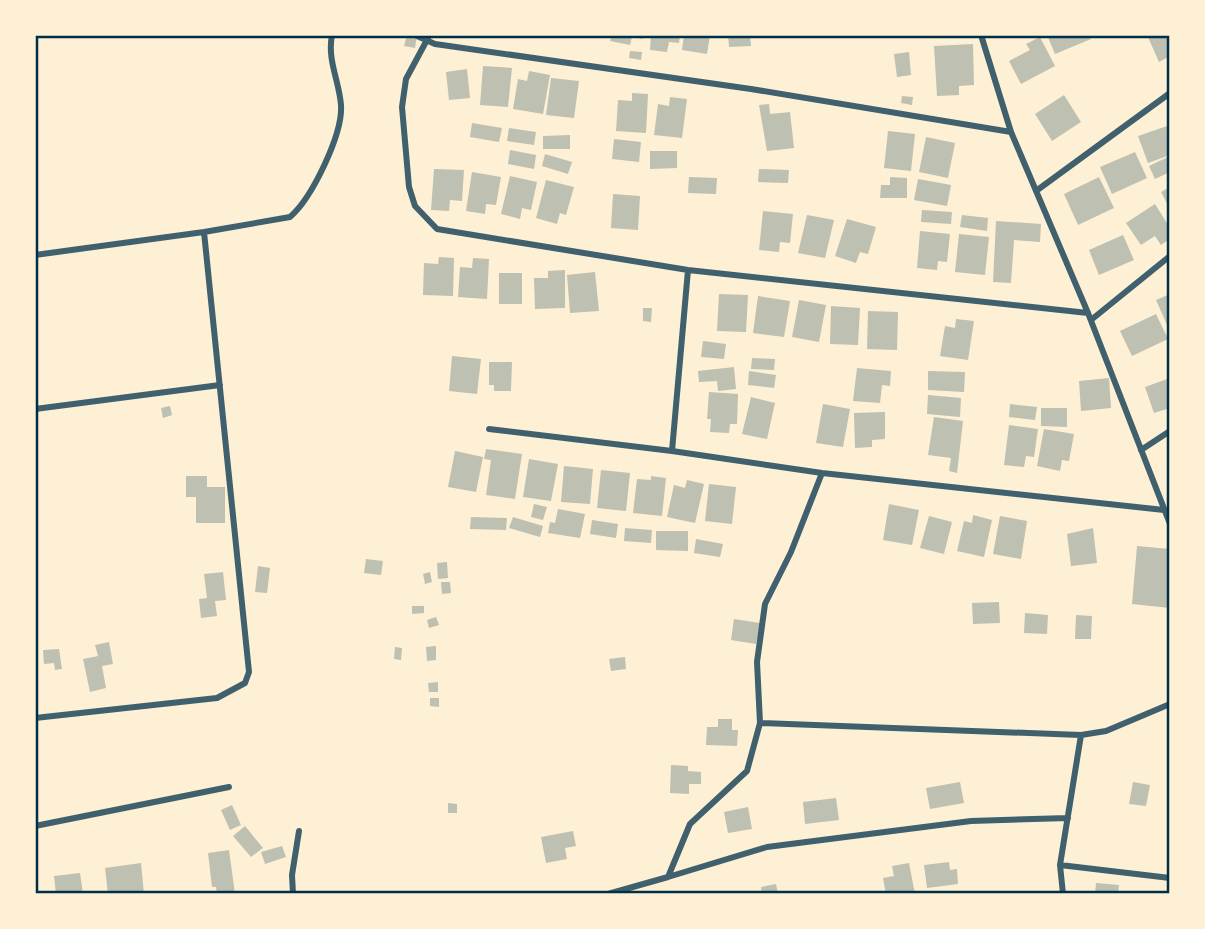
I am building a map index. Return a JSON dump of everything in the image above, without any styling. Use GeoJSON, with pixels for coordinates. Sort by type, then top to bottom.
{"type":"FeatureCollection","features":[{"type":"Feature","properties":{"kind":"street"},"geometry":{"type":"LineString","coordinates":[[35,255],[278,221],[296,211],[334,144],[340,123],[341,104],[330,60],[332,35]]}},
{"type":"Feature","properties":{"kind":"street"},"geometry":{"type":"LineString","coordinates":[[417,36],[428,38],[435,44],[751,89],[1011,132]]}},
{"type":"Feature","properties":{"kind":"street"},"geometry":{"type":"LineString","coordinates":[[983,36],[1011,132],[1090,316],[1170,524]]}},
{"type":"Feature","properties":{"kind":"street"},"geometry":{"type":"LineString","coordinates":[[428,38],[406,79],[402,107],[410,187],[415,206],[438,229],[688,270],[1090,316],[1170,256]]}},
{"type":"Feature","properties":{"kind":"street"},"geometry":{"type":"LineString","coordinates":[[1036,191],[1170,93]]}},
{"type":"Feature","properties":{"kind":"street"},"geometry":{"type":"LineString","coordinates":[[35,718],[217,698],[245,683],[248,672],[204,232]]}},
{"type":"Feature","properties":{"kind":"street"},"geometry":{"type":"LineString","coordinates":[[672,451],[688,270]]}},
{"type":"Feature","properties":{"kind":"street"},"geometry":{"type":"LineString","coordinates":[[35,409],[220,385]]}},
{"type":"Feature","properties":{"kind":"street"},"geometry":{"type":"LineString","coordinates":[[489,429],[672,451],[822,473],[1164,510]]}},
{"type":"Feature","properties":{"kind":"street"},"geometry":{"type":"LineString","coordinates":[[1141,450],[1170,431]]}},
{"type":"Feature","properties":{"kind":"street"},"geometry":{"type":"LineString","coordinates":[[668,877],[690,824],[747,771],[760,723],[757,662],[765,604],[791,552],[822,473]]}},
{"type":"Feature","properties":{"kind":"street"},"geometry":{"type":"LineString","coordinates":[[760,723],[1080,735],[1106,730],[1170,704]]}},
{"type":"Feature","properties":{"kind":"street"},"geometry":{"type":"LineString","coordinates":[[1063,894],[1060,865],[1080,735]]}},
{"type":"Feature","properties":{"kind":"street"},"geometry":{"type":"LineString","coordinates":[[35,826],[229,787]]}},
{"type":"Feature","properties":{"kind":"street"},"geometry":{"type":"LineString","coordinates":[[608,894],[767,846],[971,821],[1068,818]]}},
{"type":"Feature","properties":{"kind":"street"},"geometry":{"type":"LineString","coordinates":[[293,894],[292,876],[299,831]]}},
{"type":"Feature","properties":{"kind":"street"},"geometry":{"type":"LineString","coordinates":[[1060,865],[1170,878]]}},
{"type":"Feature","properties":{"kind":"building"},"geometry":{"type":"Polygon","coordinates":[[[407,35],[417,35],[415,48],[404,46],[407,35]]]}},
{"type":"Feature","properties":{"kind":"building"},"geometry":{"type":"Polygon","coordinates":[[[612,35],[643,35],[643,39],[632,37],[630,45],[610,41],[612,35]]]}},
{"type":"Feature","properties":{"kind":"building"},"geometry":{"type":"Polygon","coordinates":[[[651,35],[680,35],[679,43],[669,42],[667,52],[650,50],[651,35]]]}},
{"type":"Feature","properties":{"kind":"building"},"geometry":{"type":"Polygon","coordinates":[[[684,35],[710,35],[707,54],[682,50],[684,35]]]}},
{"type":"Feature","properties":{"kind":"building"},"geometry":{"type":"Polygon","coordinates":[[[728,35],[750,35],[751,46],[729,47],[728,35]]]}},
{"type":"Feature","properties":{"kind":"building"},"geometry":{"type":"Polygon","coordinates":[[[1047,35],[1089,35],[1091,39],[1055,54],[1047,35]]]}},
{"type":"Feature","properties":{"kind":"building"},"geometry":{"type":"Polygon","coordinates":[[[1147,35],[1170,35],[1170,56],[1159,62],[1147,35]]]}},
{"type":"Feature","properties":{"kind":"building"},"geometry":{"type":"Polygon","coordinates":[[[1040,37],[1055,66],[1021,84],[1009,61],[1030,50],[1026,44],[1040,37]]]}},
{"type":"Feature","properties":{"kind":"building"},"geometry":{"type":"Polygon","coordinates":[[[973,44],[974,85],[959,86],[959,95],[937,96],[934,46],[973,44]]]}},
{"type":"Feature","properties":{"kind":"building"},"geometry":{"type":"Polygon","coordinates":[[[630,51],[642,52],[641,60],[629,58],[630,51]]]}},
{"type":"Feature","properties":{"kind":"building"},"geometry":{"type":"Polygon","coordinates":[[[909,52],[911,75],[897,77],[894,54],[909,52]]]}},
{"type":"Feature","properties":{"kind":"building"},"geometry":{"type":"Polygon","coordinates":[[[483,66],[512,68],[508,107],[480,105],[483,66]]]}},
{"type":"Feature","properties":{"kind":"building"},"geometry":{"type":"Polygon","coordinates":[[[467,69],[470,98],[449,100],[446,72],[467,69]]]}},
{"type":"Feature","properties":{"kind":"building"},"geometry":{"type":"Polygon","coordinates":[[[529,71],[550,75],[543,114],[513,109],[518,79],[527,81],[529,71]]]}},
{"type":"Feature","properties":{"kind":"building"},"geometry":{"type":"Polygon","coordinates":[[[551,78],[579,81],[574,118],[546,115],[551,78]]]}},
{"type":"Feature","properties":{"kind":"building"},"geometry":{"type":"Polygon","coordinates":[[[632,93],[648,94],[646,133],[616,131],[618,100],[632,101],[632,93]]]}},
{"type":"Feature","properties":{"kind":"building"},"geometry":{"type":"Polygon","coordinates":[[[1064,95],[1081,122],[1052,141],[1035,114],[1064,95]]]}},
{"type":"Feature","properties":{"kind":"building"},"geometry":{"type":"Polygon","coordinates":[[[902,96],[913,97],[912,105],[901,103],[902,96]]]}},
{"type":"Feature","properties":{"kind":"building"},"geometry":{"type":"Polygon","coordinates":[[[670,97],[687,99],[682,138],[654,135],[658,104],[669,106],[670,97]]]}},
{"type":"Feature","properties":{"kind":"building"},"geometry":{"type":"Polygon","coordinates":[[[769,104],[770,114],[790,112],[794,148],[767,151],[759,105],[769,104]]]}},
{"type":"Feature","properties":{"kind":"building"},"geometry":{"type":"Polygon","coordinates":[[[472,123],[502,128],[499,142],[470,137],[472,123]]]}},
{"type":"Feature","properties":{"kind":"building"},"geometry":{"type":"Polygon","coordinates":[[[1170,125],[1170,155],[1148,163],[1138,136],[1170,125]]]}},
{"type":"Feature","properties":{"kind":"building"},"geometry":{"type":"Polygon","coordinates":[[[509,128],[536,132],[534,145],[507,141],[509,128]]]}},
{"type":"Feature","properties":{"kind":"building"},"geometry":{"type":"Polygon","coordinates":[[[888,131],[915,134],[911,171],[884,168],[888,131]]]}},
{"type":"Feature","properties":{"kind":"building"},"geometry":{"type":"Polygon","coordinates":[[[570,135],[570,149],[543,149],[543,136],[570,135]]]}},
{"type":"Feature","properties":{"kind":"building"},"geometry":{"type":"Polygon","coordinates":[[[926,137],[955,143],[948,178],[919,172],[926,137]]]}},
{"type":"Feature","properties":{"kind":"building"},"geometry":{"type":"Polygon","coordinates":[[[614,139],[641,142],[639,162],[612,159],[614,139]]]}},
{"type":"Feature","properties":{"kind":"building"},"geometry":{"type":"Polygon","coordinates":[[[510,150],[536,155],[534,169],[508,164],[510,150]]]}},
{"type":"Feature","properties":{"kind":"building"},"geometry":{"type":"Polygon","coordinates":[[[650,151],[677,151],[677,168],[650,169],[650,151]]]}},
{"type":"Feature","properties":{"kind":"building"},"geometry":{"type":"Polygon","coordinates":[[[1135,152],[1147,178],[1112,194],[1100,167],[1135,152]]]}},
{"type":"Feature","properties":{"kind":"building"},"geometry":{"type":"Polygon","coordinates":[[[545,154],[572,162],[568,174],[542,166],[545,154]]]}},
{"type":"Feature","properties":{"kind":"building"},"geometry":{"type":"Polygon","coordinates":[[[1170,156],[1170,172],[1155,179],[1149,166],[1170,156]]]}},
{"type":"Feature","properties":{"kind":"building"},"geometry":{"type":"Polygon","coordinates":[[[434,169],[464,170],[462,201],[450,200],[449,211],[431,210],[434,169]]]}},
{"type":"Feature","properties":{"kind":"building"},"geometry":{"type":"Polygon","coordinates":[[[759,169],[789,170],[788,183],[758,182],[759,169]]]}},
{"type":"Feature","properties":{"kind":"building"},"geometry":{"type":"Polygon","coordinates":[[[472,172],[501,177],[496,205],[486,204],[485,214],[466,211],[472,172]]]}},
{"type":"Feature","properties":{"kind":"building"},"geometry":{"type":"Polygon","coordinates":[[[510,176],[537,182],[531,210],[522,208],[520,219],[501,214],[510,176]]]}},
{"type":"Feature","properties":{"kind":"building"},"geometry":{"type":"Polygon","coordinates":[[[689,177],[717,178],[716,194],[688,193],[689,177]]]}},
{"type":"Feature","properties":{"kind":"building"},"geometry":{"type":"Polygon","coordinates":[[[890,177],[907,178],[907,198],[880,198],[881,185],[890,185],[890,177]]]}},
{"type":"Feature","properties":{"kind":"building"},"geometry":{"type":"Polygon","coordinates":[[[1099,177],[1114,208],[1078,225],[1064,194],[1099,177]]]}},
{"type":"Feature","properties":{"kind":"building"},"geometry":{"type":"Polygon","coordinates":[[[918,179],[951,185],[947,206],[914,200],[918,179]]]}},
{"type":"Feature","properties":{"kind":"building"},"geometry":{"type":"Polygon","coordinates":[[[546,180],[574,187],[566,215],[560,213],[557,224],[536,218],[546,180]]]}},
{"type":"Feature","properties":{"kind":"building"},"geometry":{"type":"Polygon","coordinates":[[[1170,187],[1170,209],[1161,192],[1170,187]]]}},
{"type":"Feature","properties":{"kind":"building"},"geometry":{"type":"Polygon","coordinates":[[[613,194],[640,196],[638,230],[611,228],[613,194]]]}},
{"type":"Feature","properties":{"kind":"building"},"geometry":{"type":"Polygon","coordinates":[[[1155,204],[1170,228],[1170,239],[1161,245],[1155,236],[1141,245],[1126,223],[1155,204]]]}},
{"type":"Feature","properties":{"kind":"building"},"geometry":{"type":"Polygon","coordinates":[[[922,210],[952,212],[951,224],[921,222],[922,210]]]}},
{"type":"Feature","properties":{"kind":"building"},"geometry":{"type":"Polygon","coordinates":[[[763,211],[793,214],[790,243],[780,242],[779,252],[759,250],[763,211]]]}},
{"type":"Feature","properties":{"kind":"building"},"geometry":{"type":"Polygon","coordinates":[[[807,215],[834,220],[825,258],[798,253],[807,215]]]}},
{"type":"Feature","properties":{"kind":"building"},"geometry":{"type":"Polygon","coordinates":[[[962,215],[988,218],[987,231],[960,227],[962,215]]]}},
{"type":"Feature","properties":{"kind":"building"},"geometry":{"type":"Polygon","coordinates":[[[847,219],[876,227],[868,254],[860,252],[856,263],[835,256],[847,219]]]}},
{"type":"Feature","properties":{"kind":"building"},"geometry":{"type":"Polygon","coordinates":[[[996,221],[1041,224],[1040,242],[1014,240],[1011,283],[993,282],[996,221]]]}},
{"type":"Feature","properties":{"kind":"building"},"geometry":{"type":"Polygon","coordinates":[[[920,231],[950,234],[947,262],[938,261],[937,270],[917,268],[920,231]]]}},
{"type":"Feature","properties":{"kind":"building"},"geometry":{"type":"Polygon","coordinates":[[[959,234],[989,237],[985,275],[955,272],[959,234]]]}},
{"type":"Feature","properties":{"kind":"building"},"geometry":{"type":"Polygon","coordinates":[[[1123,235],[1134,260],[1099,275],[1089,250],[1123,235]]]}},
{"type":"Feature","properties":{"kind":"building"},"geometry":{"type":"Polygon","coordinates":[[[439,257],[454,258],[453,296],[423,295],[424,263],[438,264],[439,257]]]}},
{"type":"Feature","properties":{"kind":"building"},"geometry":{"type":"Polygon","coordinates":[[[473,258],[489,259],[487,299],[458,297],[460,267],[472,268],[473,258]]]}},
{"type":"Feature","properties":{"kind":"building"},"geometry":{"type":"Polygon","coordinates":[[[565,270],[565,308],[535,309],[534,278],[548,278],[548,271],[565,270]]]}},
{"type":"Feature","properties":{"kind":"building"},"geometry":{"type":"Polygon","coordinates":[[[595,272],[599,311],[570,313],[567,275],[595,272]]]}},
{"type":"Feature","properties":{"kind":"building"},"geometry":{"type":"Polygon","coordinates":[[[499,273],[522,273],[522,304],[499,304],[499,273]]]}},
{"type":"Feature","properties":{"kind":"building"},"geometry":{"type":"Polygon","coordinates":[[[719,294],[748,295],[746,332],[717,331],[719,294]]]}},
{"type":"Feature","properties":{"kind":"building"},"geometry":{"type":"Polygon","coordinates":[[[1170,294],[1170,326],[1168,327],[1156,300],[1170,294]]]}},
{"type":"Feature","properties":{"kind":"building"},"geometry":{"type":"Polygon","coordinates":[[[758,296],[790,301],[784,337],[753,333],[758,296]]]}},
{"type":"Feature","properties":{"kind":"building"},"geometry":{"type":"Polygon","coordinates":[[[799,300],[826,305],[819,342],[792,337],[799,300]]]}},
{"type":"Feature","properties":{"kind":"building"},"geometry":{"type":"Polygon","coordinates":[[[831,306],[860,308],[858,345],[830,344],[831,306]]]}},
{"type":"Feature","properties":{"kind":"building"},"geometry":{"type":"Polygon","coordinates":[[[643,308],[652,308],[651,322],[643,321],[643,308]]]}},
{"type":"Feature","properties":{"kind":"building"},"geometry":{"type":"Polygon","coordinates":[[[868,311],[898,312],[897,350],[867,349],[868,311]]]}},
{"type":"Feature","properties":{"kind":"building"},"geometry":{"type":"Polygon","coordinates":[[[1156,314],[1168,339],[1132,356],[1120,331],[1156,314]]]}},
{"type":"Feature","properties":{"kind":"building"},"geometry":{"type":"Polygon","coordinates":[[[956,319],[974,321],[968,360],[940,356],[945,326],[955,328],[956,319]]]}},
{"type":"Feature","properties":{"kind":"building"},"geometry":{"type":"Polygon","coordinates":[[[703,341],[726,344],[724,359],[701,357],[703,341]]]}},
{"type":"Feature","properties":{"kind":"building"},"geometry":{"type":"Polygon","coordinates":[[[452,356],[481,359],[477,394],[449,391],[452,356]]]}},
{"type":"Feature","properties":{"kind":"building"},"geometry":{"type":"Polygon","coordinates":[[[752,358],[775,359],[774,370],[751,369],[752,358]]]}},
{"type":"Feature","properties":{"kind":"building"},"geometry":{"type":"Polygon","coordinates":[[[489,362],[512,362],[511,391],[494,391],[494,385],[489,385],[489,362]]]}},
{"type":"Feature","properties":{"kind":"building"},"geometry":{"type":"Polygon","coordinates":[[[734,367],[736,389],[718,391],[717,381],[699,382],[698,371],[734,367]]]}},
{"type":"Feature","properties":{"kind":"building"},"geometry":{"type":"Polygon","coordinates":[[[857,368],[891,371],[890,386],[882,385],[880,403],[853,401],[857,368]]]}},
{"type":"Feature","properties":{"kind":"building"},"geometry":{"type":"Polygon","coordinates":[[[749,371],[776,375],[774,388],[748,385],[749,371]]]}},
{"type":"Feature","properties":{"kind":"building"},"geometry":{"type":"Polygon","coordinates":[[[928,371],[965,372],[964,392],[928,390],[928,371]]]}},
{"type":"Feature","properties":{"kind":"building"},"geometry":{"type":"Polygon","coordinates":[[[1109,378],[1111,408],[1081,411],[1079,381],[1109,378]]]}},
{"type":"Feature","properties":{"kind":"building"},"geometry":{"type":"Polygon","coordinates":[[[1170,378],[1170,408],[1154,413],[1145,387],[1170,378]]]}},
{"type":"Feature","properties":{"kind":"building"},"geometry":{"type":"Polygon","coordinates":[[[709,392],[738,394],[737,424],[730,424],[729,433],[710,432],[711,419],[707,419],[709,392]]]}},
{"type":"Feature","properties":{"kind":"building"},"geometry":{"type":"Polygon","coordinates":[[[928,395],[961,398],[960,417],[927,414],[928,395]]]}},
{"type":"Feature","properties":{"kind":"building"},"geometry":{"type":"Polygon","coordinates":[[[751,397],[775,403],[767,439],[742,434],[751,397]]]}},
{"type":"Feature","properties":{"kind":"building"},"geometry":{"type":"Polygon","coordinates":[[[823,404],[850,409],[843,447],[816,443],[823,404]]]}},
{"type":"Feature","properties":{"kind":"building"},"geometry":{"type":"Polygon","coordinates":[[[1010,404],[1037,407],[1035,420],[1009,417],[1010,404]]]}},
{"type":"Feature","properties":{"kind":"building"},"geometry":{"type":"Polygon","coordinates":[[[170,406],[172,415],[163,418],[161,408],[170,406]]]}},
{"type":"Feature","properties":{"kind":"building"},"geometry":{"type":"Polygon","coordinates":[[[1041,408],[1067,408],[1067,427],[1041,426],[1041,408]]]}},
{"type":"Feature","properties":{"kind":"building"},"geometry":{"type":"Polygon","coordinates":[[[885,412],[885,439],[872,440],[872,447],[855,448],[854,413],[885,412]]]}},
{"type":"Feature","properties":{"kind":"building"},"geometry":{"type":"Polygon","coordinates":[[[934,417],[963,421],[957,473],[949,471],[951,458],[928,455],[934,417]]]}},
{"type":"Feature","properties":{"kind":"building"},"geometry":{"type":"Polygon","coordinates":[[[1009,425],[1038,429],[1034,457],[1026,456],[1024,467],[1004,465],[1009,425]]]}},
{"type":"Feature","properties":{"kind":"building"},"geometry":{"type":"Polygon","coordinates":[[[1044,429],[1074,434],[1069,461],[1062,460],[1060,471],[1037,466],[1044,429]]]}},
{"type":"Feature","properties":{"kind":"building"},"geometry":{"type":"Polygon","coordinates":[[[486,449],[522,454],[515,499],[486,495],[491,460],[484,459],[486,449]]]}},
{"type":"Feature","properties":{"kind":"building"},"geometry":{"type":"Polygon","coordinates":[[[455,451],[483,457],[476,492],[448,487],[455,451]]]}},
{"type":"Feature","properties":{"kind":"building"},"geometry":{"type":"Polygon","coordinates":[[[529,459],[558,464],[551,501],[523,497],[529,459]]]}},
{"type":"Feature","properties":{"kind":"building"},"geometry":{"type":"Polygon","coordinates":[[[564,466],[593,469],[590,504],[561,502],[564,466]]]}},
{"type":"Feature","properties":{"kind":"building"},"geometry":{"type":"Polygon","coordinates":[[[601,470],[630,473],[626,511],[597,508],[601,470]]]}},
{"type":"Feature","properties":{"kind":"building"},"geometry":{"type":"Polygon","coordinates":[[[186,476],[207,476],[207,487],[225,487],[225,523],[196,523],[196,497],[186,497],[186,476]]]}},
{"type":"Feature","properties":{"kind":"building"},"geometry":{"type":"Polygon","coordinates":[[[651,476],[666,478],[662,516],[633,513],[637,479],[651,480],[651,476]]]}},
{"type":"Feature","properties":{"kind":"building"},"geometry":{"type":"Polygon","coordinates":[[[687,480],[704,484],[695,523],[667,517],[674,485],[685,488],[687,480]]]}},
{"type":"Feature","properties":{"kind":"building"},"geometry":{"type":"Polygon","coordinates":[[[709,484],[736,487],[732,524],[705,521],[709,484]]]}},
{"type":"Feature","properties":{"kind":"building"},"geometry":{"type":"Polygon","coordinates":[[[534,504],[547,507],[543,520],[531,517],[534,504]]]}},
{"type":"Feature","properties":{"kind":"building"},"geometry":{"type":"Polygon","coordinates":[[[889,504],[919,510],[912,545],[883,540],[889,504]]]}},
{"type":"Feature","properties":{"kind":"building"},"geometry":{"type":"Polygon","coordinates":[[[558,509],[585,514],[580,538],[548,533],[550,522],[555,523],[558,509]]]}},
{"type":"Feature","properties":{"kind":"building"},"geometry":{"type":"Polygon","coordinates":[[[973,515],[992,520],[984,557],[957,551],[964,521],[972,523],[973,515]]]}},
{"type":"Feature","properties":{"kind":"building"},"geometry":{"type":"Polygon","coordinates":[[[929,516],[952,522],[944,554],[920,548],[929,516]]]}},
{"type":"Feature","properties":{"kind":"building"},"geometry":{"type":"Polygon","coordinates":[[[1000,516],[1027,521],[1021,559],[993,554],[1000,516]]]}},
{"type":"Feature","properties":{"kind":"building"},"geometry":{"type":"Polygon","coordinates":[[[471,517],[507,518],[506,530],[470,529],[471,517]]]}},
{"type":"Feature","properties":{"kind":"building"},"geometry":{"type":"Polygon","coordinates":[[[513,517],[543,526],[540,537],[509,528],[513,517]]]}},
{"type":"Feature","properties":{"kind":"building"},"geometry":{"type":"Polygon","coordinates":[[[592,520],[618,524],[616,538],[590,534],[592,520]]]}},
{"type":"Feature","properties":{"kind":"building"},"geometry":{"type":"Polygon","coordinates":[[[625,528],[652,530],[651,543],[624,541],[625,528]]]}},
{"type":"Feature","properties":{"kind":"building"},"geometry":{"type":"Polygon","coordinates":[[[1093,528],[1097,563],[1071,566],[1067,534],[1093,528]]]}},
{"type":"Feature","properties":{"kind":"building"},"geometry":{"type":"Polygon","coordinates":[[[656,531],[688,531],[688,551],[656,550],[656,531]]]}},
{"type":"Feature","properties":{"kind":"building"},"geometry":{"type":"Polygon","coordinates":[[[696,539],[723,544],[720,557],[694,553],[696,539]]]}},
{"type":"Feature","properties":{"kind":"building"},"geometry":{"type":"Polygon","coordinates":[[[1137,546],[1170,549],[1170,608],[1132,604],[1137,546]]]}},
{"type":"Feature","properties":{"kind":"building"},"geometry":{"type":"Polygon","coordinates":[[[366,559],[383,561],[381,575],[364,573],[366,559]]]}},
{"type":"Feature","properties":{"kind":"building"},"geometry":{"type":"Polygon","coordinates":[[[447,562],[448,578],[438,579],[437,563],[447,562]]]}},
{"type":"Feature","properties":{"kind":"building"},"geometry":{"type":"Polygon","coordinates":[[[258,566],[270,568],[267,593],[255,592],[258,566]]]}},
{"type":"Feature","properties":{"kind":"building"},"geometry":{"type":"Polygon","coordinates":[[[223,572],[226,600],[215,601],[217,616],[201,618],[199,599],[207,598],[204,574],[223,572]]]}},
{"type":"Feature","properties":{"kind":"building"},"geometry":{"type":"Polygon","coordinates":[[[430,572],[432,582],[425,584],[423,574],[430,572]]]}},
{"type":"Feature","properties":{"kind":"building"},"geometry":{"type":"Polygon","coordinates":[[[441,582],[450,582],[451,593],[442,594],[441,582]]]}},
{"type":"Feature","properties":{"kind":"building"},"geometry":{"type":"Polygon","coordinates":[[[999,602],[1000,623],[973,624],[972,603],[999,602]]]}},
{"type":"Feature","properties":{"kind":"building"},"geometry":{"type":"Polygon","coordinates":[[[412,606],[424,606],[424,613],[412,614],[412,606]]]}},
{"type":"Feature","properties":{"kind":"building"},"geometry":{"type":"Polygon","coordinates":[[[1025,613],[1048,615],[1047,634],[1024,633],[1025,613]]]}},
{"type":"Feature","properties":{"kind":"building"},"geometry":{"type":"Polygon","coordinates":[[[1076,615],[1092,616],[1091,639],[1075,639],[1076,615]]]}},
{"type":"Feature","properties":{"kind":"building"},"geometry":{"type":"Polygon","coordinates":[[[436,617],[439,625],[429,628],[427,620],[436,617]]]}},
{"type":"Feature","properties":{"kind":"building"},"geometry":{"type":"Polygon","coordinates":[[[734,619],[760,623],[756,644],[731,640],[734,619]]]}},
{"type":"Feature","properties":{"kind":"building"},"geometry":{"type":"Polygon","coordinates":[[[109,642],[113,664],[102,666],[106,688],[90,692],[83,659],[98,656],[95,645],[109,642]]]}},
{"type":"Feature","properties":{"kind":"building"},"geometry":{"type":"Polygon","coordinates":[[[436,646],[436,660],[427,661],[426,647],[436,646]]]}},
{"type":"Feature","properties":{"kind":"building"},"geometry":{"type":"Polygon","coordinates":[[[395,647],[402,648],[401,660],[394,659],[395,647]]]}},
{"type":"Feature","properties":{"kind":"building"},"geometry":{"type":"Polygon","coordinates":[[[59,649],[62,669],[55,670],[54,663],[44,664],[43,650],[59,649]]]}},
{"type":"Feature","properties":{"kind":"building"},"geometry":{"type":"Polygon","coordinates":[[[625,657],[626,669],[611,671],[609,659],[625,657]]]}},
{"type":"Feature","properties":{"kind":"building"},"geometry":{"type":"Polygon","coordinates":[[[438,682],[438,692],[429,692],[428,683],[438,682]]]}},
{"type":"Feature","properties":{"kind":"building"},"geometry":{"type":"Polygon","coordinates":[[[430,698],[439,698],[439,707],[430,706],[430,698]]]}},
{"type":"Feature","properties":{"kind":"building"},"geometry":{"type":"Polygon","coordinates":[[[718,719],[732,719],[732,730],[738,730],[737,746],[706,745],[707,727],[718,727],[718,719]]]}},
{"type":"Feature","properties":{"kind":"building"},"geometry":{"type":"Polygon","coordinates":[[[671,765],[688,766],[688,771],[701,772],[701,784],[689,784],[689,794],[670,793],[671,765]]]}},
{"type":"Feature","properties":{"kind":"building"},"geometry":{"type":"Polygon","coordinates":[[[960,782],[964,803],[930,809],[926,788],[960,782]]]}},
{"type":"Feature","properties":{"kind":"building"},"geometry":{"type":"Polygon","coordinates":[[[1133,782],[1150,785],[1146,806],[1129,804],[1133,782]]]}},
{"type":"Feature","properties":{"kind":"building"},"geometry":{"type":"Polygon","coordinates":[[[836,798],[839,820],[805,824],[803,802],[836,798]]]}},
{"type":"Feature","properties":{"kind":"building"},"geometry":{"type":"Polygon","coordinates":[[[448,803],[457,804],[457,813],[448,813],[448,803]]]}},
{"type":"Feature","properties":{"kind":"building"},"geometry":{"type":"Polygon","coordinates":[[[232,805],[241,825],[230,830],[221,810],[232,805]]]}},
{"type":"Feature","properties":{"kind":"building"},"geometry":{"type":"Polygon","coordinates":[[[748,807],[752,829],[728,833],[724,812],[748,807]]]}},
{"type":"Feature","properties":{"kind":"building"},"geometry":{"type":"Polygon","coordinates":[[[245,826],[263,848],[251,857],[233,836],[245,826]]]}},
{"type":"Feature","properties":{"kind":"building"},"geometry":{"type":"Polygon","coordinates":[[[573,831],[576,846],[565,848],[567,859],[546,863],[541,837],[573,831]]]}},
{"type":"Feature","properties":{"kind":"building"},"geometry":{"type":"Polygon","coordinates":[[[282,846],[286,857],[265,864],[261,852],[282,846]]]}},
{"type":"Feature","properties":{"kind":"building"},"geometry":{"type":"Polygon","coordinates":[[[229,850],[235,894],[217,894],[216,887],[212,887],[208,853],[229,850]]]}},
{"type":"Feature","properties":{"kind":"building"},"geometry":{"type":"Polygon","coordinates":[[[949,862],[950,870],[957,869],[958,884],[927,888],[924,865],[949,862]]]}},
{"type":"Feature","properties":{"kind":"building"},"geometry":{"type":"Polygon","coordinates":[[[141,863],[144,894],[108,894],[105,868],[141,863]]]}},
{"type":"Feature","properties":{"kind":"building"},"geometry":{"type":"Polygon","coordinates":[[[909,863],[915,894],[886,894],[883,878],[894,876],[892,866],[909,863]]]}},
{"type":"Feature","properties":{"kind":"building"},"geometry":{"type":"Polygon","coordinates":[[[80,873],[83,894],[56,894],[54,876],[80,873]]]}},
{"type":"Feature","properties":{"kind":"building"},"geometry":{"type":"Polygon","coordinates":[[[1096,883],[1119,885],[1118,894],[1095,894],[1096,883]]]}},
{"type":"Feature","properties":{"kind":"building"},"geometry":{"type":"Polygon","coordinates":[[[776,884],[778,894],[762,894],[761,887],[776,884]]]}}]}
